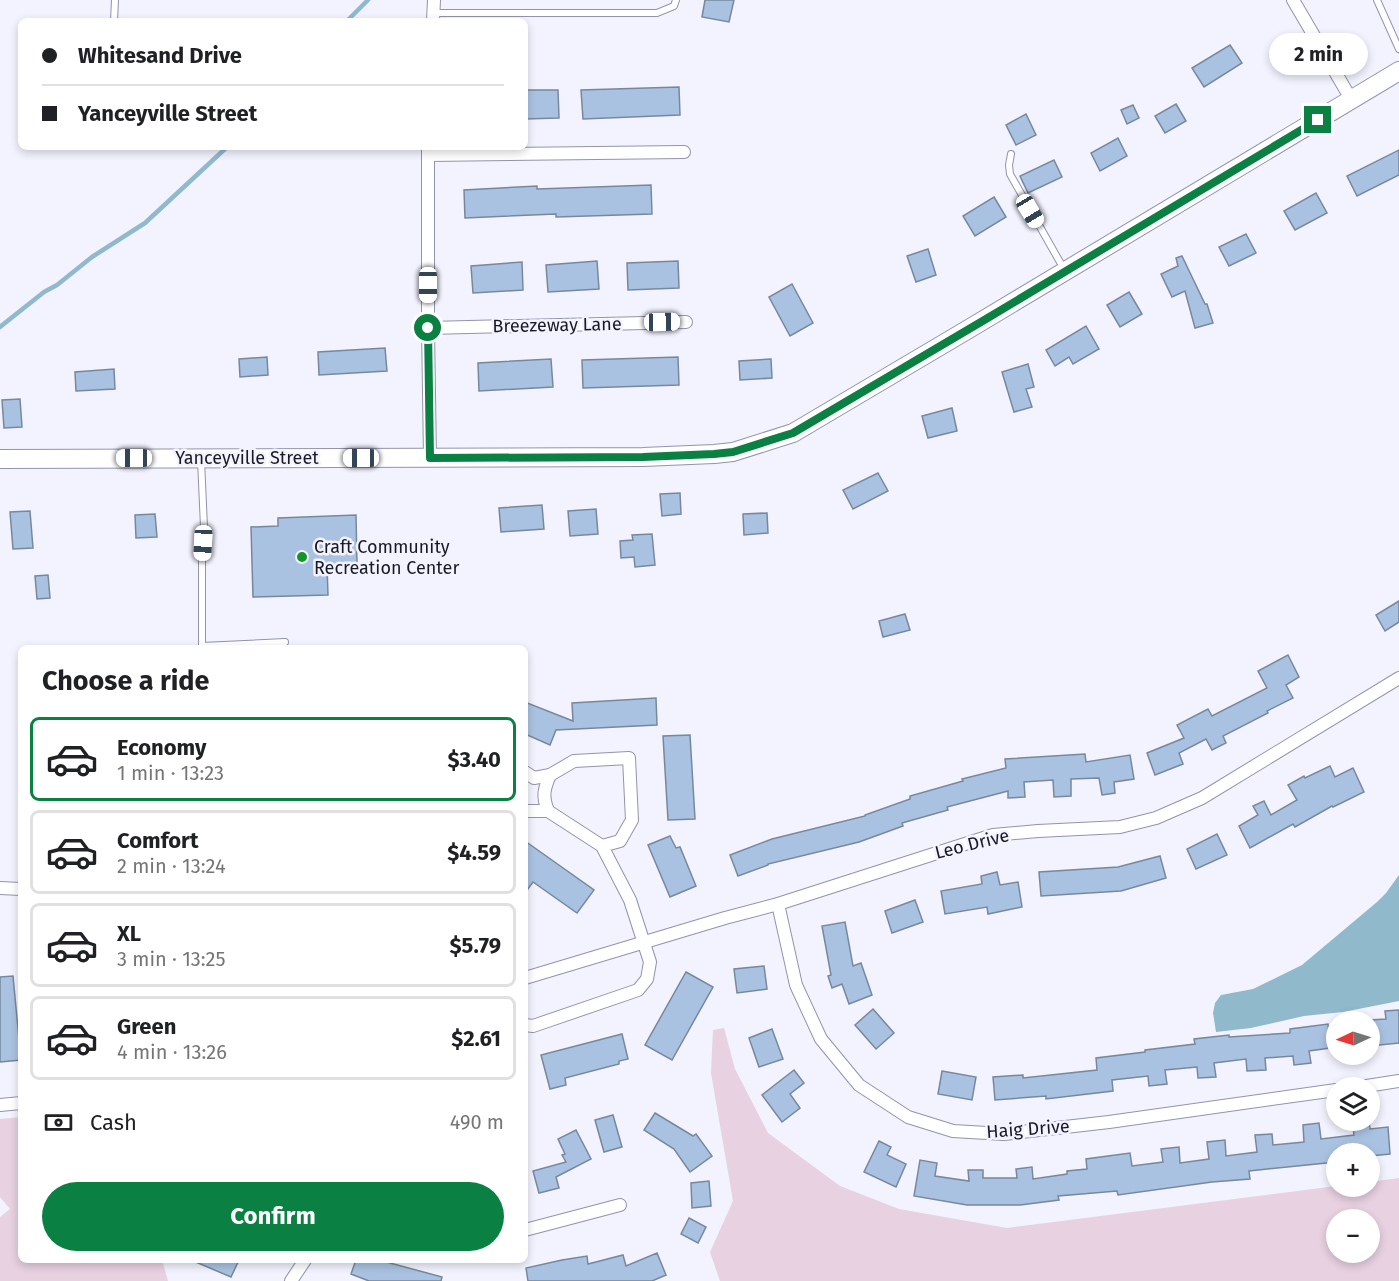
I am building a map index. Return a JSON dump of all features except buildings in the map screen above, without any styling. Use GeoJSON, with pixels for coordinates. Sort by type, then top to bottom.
{"type":"FeatureCollection","features":[{"type":"Feature","properties":{"kind":"main road","name":"Yanceyville Street"},"geometry":{"type":"LineString","coordinates":[[0,459],[643,457],[733,452],[793,433],[1399,71]]}},
{"type":"Feature","properties":{"kind":"street"},"geometry":{"type":"LineString","coordinates":[[1293,0],[1351,99]]}},
{"type":"Feature","properties":{"kind":"street"},"geometry":{"type":"LineString","coordinates":[[430,458],[428,151],[684,152]]}},
{"type":"Feature","properties":{"kind":"street","name":"Breezeway Lane"},"geometry":{"type":"LineString","coordinates":[[428,328],[686,322]]}},
{"type":"Feature","properties":{"kind":"street","name":"Leo Drive"},"geometry":{"type":"LineString","coordinates":[[528,977],[778,904],[993,835],[1120,827],[1156,818],[1202,798],[1399,678]]}},
{"type":"Feature","properties":{"kind":"street"},"geometry":{"type":"LineString","coordinates":[[528,774],[534,778],[550,775],[574,761],[629,758],[632,820],[620,841],[602,846]]}},
{"type":"Feature","properties":{"kind":"street"},"geometry":{"type":"LineString","coordinates":[[548,811],[544,801],[545,788],[550,775]]}},
{"type":"Feature","properties":{"kind":"street"},"geometry":{"type":"LineString","coordinates":[[528,811],[548,811],[602,846],[630,900],[650,962],[646,979],[638,990],[533,1026],[528,1025]]}},
{"type":"Feature","properties":{"kind":"street"},"geometry":{"type":"LineString","coordinates":[[0,888],[18,889]]}},
{"type":"Feature","properties":{"kind":"street","name":"Haig Drive"},"geometry":{"type":"LineString","coordinates":[[778,904],[796,985],[822,1039],[859,1085],[908,1118],[953,1131],[1004,1134],[1109,1122],[1326,1091]]}},
{"type":"Feature","properties":{"kind":"street"},"geometry":{"type":"LineString","coordinates":[[1380,1084],[1399,1081]]}},
{"type":"Feature","properties":{"kind":"street"},"geometry":{"type":"LineString","coordinates":[[0,1105],[18,1103]]}},
{"type":"Feature","properties":{"kind":"street"},"geometry":{"type":"LineString","coordinates":[[528,1229],[620,1205]]}},
{"type":"Feature","properties":{"kind":"street"},"geometry":{"type":"LineString","coordinates":[[291,1281],[303,1263]]}},
{"type":"Feature","properties":{"kind":"lane"},"geometry":{"type":"LineString","coordinates":[[114,18],[115,0]]}},
{"type":"Feature","properties":{"kind":"lane"},"geometry":{"type":"LineString","coordinates":[[433,11],[657,13],[674,6],[676,0]]}},
{"type":"Feature","properties":{"kind":"lane"},"geometry":{"type":"LineString","coordinates":[[1377,0],[1399,49]]}},
{"type":"Feature","properties":{"kind":"lane"},"geometry":{"type":"LineString","coordinates":[[1011,154],[1010,174],[1065,271]]}},
{"type":"Feature","properties":{"kind":"lane"},"geometry":{"type":"LineString","coordinates":[[201,458],[204,527],[202,645]]}},
{"type":"Feature","properties":{"kind":"lane"},"geometry":{"type":"LineString","coordinates":[[223,645],[285,642]]}},
{"type":"Feature","properties":{"kind":"shaded area"},"geometry":{"type":"Polygon","coordinates":[[[724,1028],[735,1069],[768,1133],[840,1186],[899,1209],[1007,1228],[1326,1187],[1326,1197],[1380,1197],[1380,1181],[1399,1178],[1399,1281],[720,1281],[710,1252],[733,1201],[711,1073],[713,1030],[724,1028]]]}},
{"type":"Feature","properties":{"kind":"shaded area"},"geometry":{"type":"Polygon","coordinates":[[[18,1117],[18,1263],[163,1263],[168,1281],[0,1281],[0,1217],[10,1209],[0,1197],[0,1119],[18,1117]]]}},
{"type":"Feature","properties":{"kind":"water"},"geometry":{"type":"Polygon","coordinates":[[[1399,875],[1399,1001],[1348,1011],[1326,1011],[1326,1014],[1216,1032],[1213,1013],[1215,1003],[1221,995],[1253,989],[1302,965],[1386,893],[1399,875]]]}},
{"type":"Feature","properties":{"kind":"waterway"},"geometry":{"type":"LineString","coordinates":[[350,18],[368,0]]}},
{"type":"Feature","properties":{"kind":"waterway"},"geometry":{"type":"LineString","coordinates":[[0,327],[92,257],[145,223],[224,150]]}},
{"type":"Feature","properties":{"kind":"place","name":"Craft Community Recreation Center"},"geometry":{"type":"Point","coordinates":[302,557]}},
{"type":"Feature","properties":{"kind":"route"},"geometry":{"type":"LineString","coordinates":[[428,328],[430,458],[643,457],[733,452],[793,433],[1318,120]]}}]}
